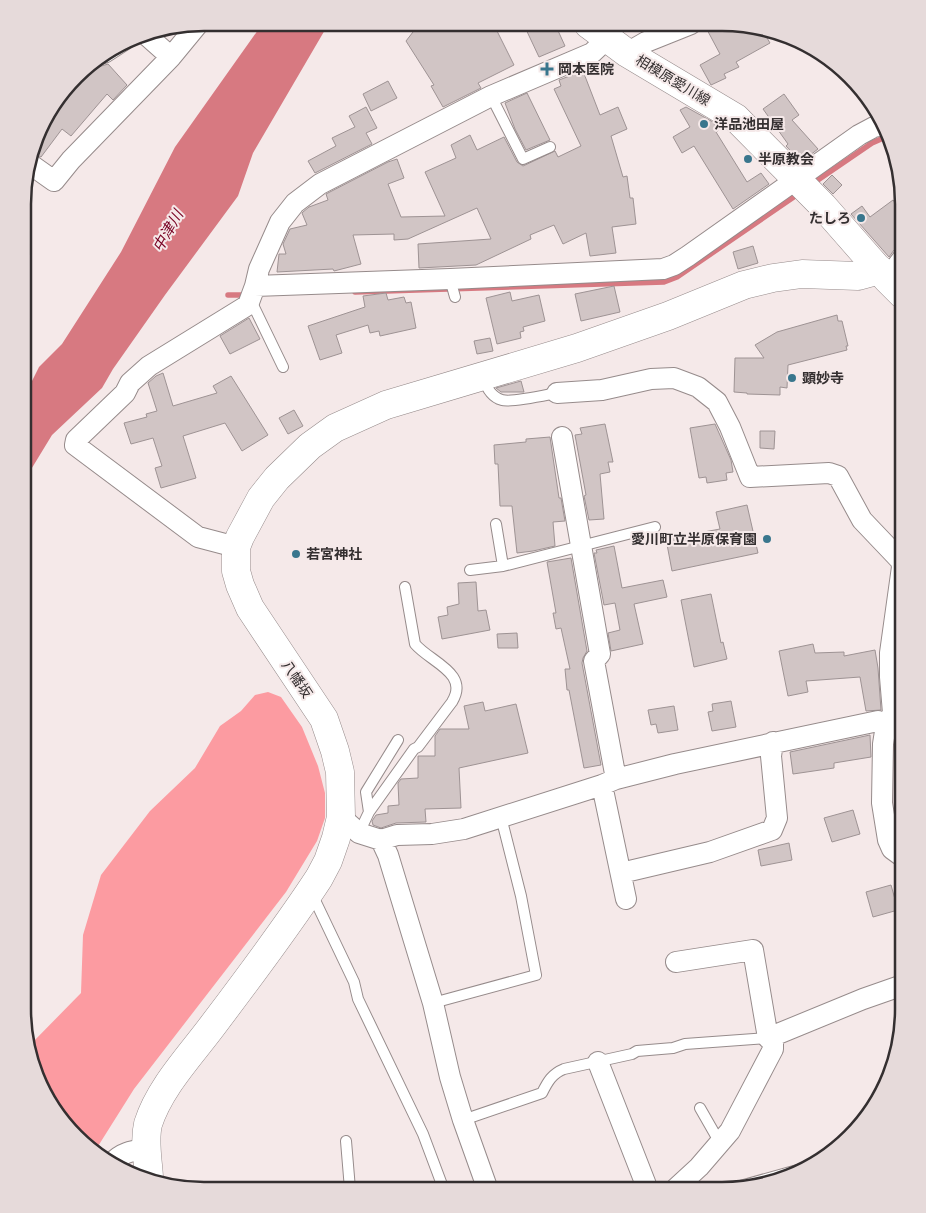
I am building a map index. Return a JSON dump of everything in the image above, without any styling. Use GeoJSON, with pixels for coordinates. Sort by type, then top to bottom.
{"type":"FeatureCollection","features":[{"type":"Feature","properties":{"kind":"street"},"geometry":{"type":"LineString","coordinates":[[674,31],[646,42],[611,35],[592,53],[491,96],[320,184],[295,202],[280,222],[259,269],[248,305],[149,366],[130,383],[125,393],[76,440],[75,445],[198,536],[236,546],[260,498],[293,462],[335,428],[386,405],[577,348],[668,316],[744,285],[802,274],[858,276],[890,281]]}},
{"type":"Feature","properties":{"kind":"street"},"geometry":{"type":"LineString","coordinates":[[35,168],[54,181],[71,160],[171,57],[192,32]]}},
{"type":"Feature","properties":{"kind":"street","name":"相模原愛川線"},"geometry":{"type":"LineString","coordinates":[[611,35],[736,118],[823,206],[890,281]]}},
{"type":"Feature","properties":{"kind":"street"},"geometry":{"type":"LineString","coordinates":[[151,39],[171,57]]}},
{"type":"Feature","properties":{"kind":"street"},"geometry":{"type":"LineString","coordinates":[[255,286],[453,288],[663,269],[674,265],[688,256],[859,135],[876,127]]}},
{"type":"Feature","properties":{"kind":"street"},"geometry":{"type":"LineString","coordinates":[[557,393],[602,390],[651,379],[674,378],[698,387],[717,402],[730,427],[750,477],[829,473],[838,476],[862,520],[895,554]]}},
{"type":"Feature","properties":{"kind":"street"},"geometry":{"type":"LineString","coordinates":[[562,438],[600,654],[594,661],[626,899]]}},
{"type":"Feature","properties":{"kind":"street","name":"八幡坂"},"geometry":{"type":"LineString","coordinates":[[149,1173],[146,1149],[148,1127],[156,1103],[311,891],[328,861],[336,838],[350,825],[335,750],[326,724],[245,598],[236,571],[236,546]]}},
{"type":"Feature","properties":{"kind":"street"},"geometry":{"type":"LineString","coordinates":[[894,622],[890,653],[890,678],[894,712],[886,726],[883,744],[882,803],[888,840],[894,851]]}},
{"type":"Feature","properties":{"kind":"street"},"geometry":{"type":"LineString","coordinates":[[350,825],[381,840],[397,836],[432,834],[464,829],[609,782],[772,742],[878,721],[886,726]]}},
{"type":"Feature","properties":{"kind":"street"},"geometry":{"type":"LineString","coordinates":[[621,873],[710,852],[772,830],[777,818],[771,756],[772,742]]}},
{"type":"Feature","properties":{"kind":"street"},"geometry":{"type":"LineString","coordinates":[[381,840],[388,856],[433,1003],[450,1078],[485,1182]]}},
{"type":"Feature","properties":{"kind":"street"},"geometry":{"type":"LineString","coordinates":[[676,962],[752,950],[768,1038],[773,1042],[773,1050],[730,1130],[699,1167],[683,1182]]}},
{"type":"Feature","properties":{"kind":"street"},"geometry":{"type":"LineString","coordinates":[[768,1038],[894,988]]}},
{"type":"Feature","properties":{"kind":"street"},"geometry":{"type":"LineString","coordinates":[[598,1062],[645,1182]]}},
{"type":"Feature","properties":{"kind":"street"},"geometry":{"type":"LineString","coordinates":[[117,1158],[126,1152],[146,1149]]}},
{"type":"Feature","properties":{"kind":"lane"},"geometry":{"type":"LineString","coordinates":[[491,96],[523,160],[550,147]]}},
{"type":"Feature","properties":{"kind":"lane"},"geometry":{"type":"LineString","coordinates":[[248,305],[254,307],[283,367]]}},
{"type":"Feature","properties":{"kind":"lane"},"geometry":{"type":"LineString","coordinates":[[483,376],[486,387],[492,394],[503,401],[557,393]]}},
{"type":"Feature","properties":{"kind":"lane"},"geometry":{"type":"LineString","coordinates":[[496,524],[503,566]]}},
{"type":"Feature","properties":{"kind":"lane"},"geometry":{"type":"LineString","coordinates":[[470,570],[503,566],[655,527]]}},
{"type":"Feature","properties":{"kind":"lane"},"geometry":{"type":"LineString","coordinates":[[350,825],[369,812],[414,749],[418,747],[456,696],[458,686],[453,674],[415,644],[405,587]]}},
{"type":"Feature","properties":{"kind":"lane"},"geometry":{"type":"LineString","coordinates":[[369,812],[366,792],[398,740]]}},
{"type":"Feature","properties":{"kind":"lane"},"geometry":{"type":"LineString","coordinates":[[433,1003],[536,975],[521,896],[502,817]]}},
{"type":"Feature","properties":{"kind":"lane"},"geometry":{"type":"LineString","coordinates":[[311,891],[354,982],[358,999],[423,1134],[441,1182]]}},
{"type":"Feature","properties":{"kind":"lane"},"geometry":{"type":"LineString","coordinates":[[463,1120],[542,1093],[548,1079],[564,1069],[632,1054],[637,1051],[673,1048],[685,1044],[768,1038]]}},
{"type":"Feature","properties":{"kind":"lane"},"geometry":{"type":"LineString","coordinates":[[700,1108],[720,1143]]}},
{"type":"Feature","properties":{"kind":"lane"},"geometry":{"type":"LineString","coordinates":[[346,1140],[349,1182]]}},
{"type":"Feature","properties":{"kind":"shaded area"},"geometry":{"type":"Polygon","coordinates":[[[268,692],[281,697],[302,727],[318,766],[325,793],[325,818],[317,841],[286,892],[134,1089],[98,1146],[82,1131],[60,1105],[40,1065],[35,1040],[81,993],[83,935],[101,875],[150,811],[195,768],[220,726],[241,711],[255,695],[268,692]]]}},
{"type":"Feature","properties":{"kind":"water","name":"中津川"},"geometry":{"type":"Polygon","coordinates":[[[257,31],[324,31],[253,153],[238,196],[165,295],[113,369],[102,388],[52,435],[31,470],[31,383],[39,367],[62,344],[121,252],[175,147],[257,31]]]}},
{"type":"Feature","properties":{"kind":"building"},"geometry":{"type":"Polygon","coordinates":[[[414,31],[497,31],[514,65],[478,83],[481,88],[443,107],[431,86],[434,85],[406,41],[414,31]]]}},
{"type":"Feature","properties":{"kind":"building"},"geometry":{"type":"Polygon","coordinates":[[[527,31],[558,31],[565,46],[539,57],[527,31]]]}},
{"type":"Feature","properties":{"kind":"building"},"geometry":{"type":"Polygon","coordinates":[[[708,31],[745,33],[766,37],[770,43],[736,62],[739,67],[724,74],[726,78],[711,85],[700,65],[720,54],[708,31]]]}},
{"type":"Feature","properties":{"kind":"building"},"geometry":{"type":"Polygon","coordinates":[[[108,64],[127,85],[113,100],[107,94],[71,136],[62,129],[41,157],[38,155],[44,138],[60,108],[74,90],[99,67],[108,64]]]}},
{"type":"Feature","properties":{"kind":"building"},"geometry":{"type":"Polygon","coordinates":[[[583,71],[600,115],[618,107],[627,129],[611,136],[623,177],[627,176],[630,198],[633,198],[636,224],[612,227],[616,253],[590,256],[586,233],[563,244],[554,225],[530,235],[531,239],[476,265],[419,268],[418,244],[491,239],[477,208],[408,239],[394,240],[394,234],[353,235],[361,264],[334,271],[333,269],[277,272],[279,254],[286,254],[283,244],[290,229],[307,225],[303,212],[309,207],[328,200],[326,194],[388,162],[397,159],[404,178],[388,184],[401,217],[445,216],[425,172],[456,158],[451,145],[470,135],[477,150],[504,137],[517,162],[523,166],[555,151],[558,157],[581,146],[554,89],[561,86],[559,80],[583,71]]]}},
{"type":"Feature","properties":{"kind":"building"},"geometry":{"type":"Polygon","coordinates":[[[388,81],[397,98],[371,111],[363,94],[388,81]]]}},
{"type":"Feature","properties":{"kind":"building"},"geometry":{"type":"Polygon","coordinates":[[[527,93],[550,140],[526,150],[505,103],[527,93]]]}},
{"type":"Feature","properties":{"kind":"building"},"geometry":{"type":"Polygon","coordinates":[[[784,94],[799,115],[792,120],[818,149],[801,162],[786,146],[788,144],[763,109],[784,94]]]}},
{"type":"Feature","properties":{"kind":"building"},"geometry":{"type":"Polygon","coordinates":[[[366,107],[377,128],[366,133],[372,144],[315,173],[308,161],[336,146],[332,138],[355,127],[349,116],[366,107]]]}},
{"type":"Feature","properties":{"kind":"building"},"geometry":{"type":"Polygon","coordinates":[[[686,107],[713,122],[718,131],[716,132],[747,182],[761,173],[769,184],[733,209],[694,146],[682,153],[673,137],[690,127],[680,110],[686,107]]]}},
{"type":"Feature","properties":{"kind":"building"},"geometry":{"type":"Polygon","coordinates":[[[832,175],[842,185],[833,194],[823,184],[832,175]]]}},
{"type":"Feature","properties":{"kind":"building"},"geometry":{"type":"Polygon","coordinates":[[[893,200],[895,202],[895,249],[889,257],[851,214],[862,206],[870,217],[893,200]]]}},
{"type":"Feature","properties":{"kind":"building"},"geometry":{"type":"Polygon","coordinates":[[[753,246],[758,263],[738,269],[733,252],[753,246]]]}},
{"type":"Feature","properties":{"kind":"building"},"geometry":{"type":"Polygon","coordinates":[[[614,286],[620,312],[581,321],[575,294],[614,286]]]}},
{"type":"Feature","properties":{"kind":"building"},"geometry":{"type":"Polygon","coordinates":[[[510,292],[512,301],[539,295],[545,321],[523,327],[524,331],[520,332],[521,338],[497,344],[486,298],[510,292]]]}},
{"type":"Feature","properties":{"kind":"building"},"geometry":{"type":"Polygon","coordinates":[[[386,293],[388,300],[404,297],[406,303],[411,302],[416,328],[380,336],[379,331],[370,333],[368,325],[336,335],[342,353],[320,360],[308,326],[365,307],[363,296],[386,293]]]}},
{"type":"Feature","properties":{"kind":"building"},"geometry":{"type":"Polygon","coordinates":[[[837,315],[838,321],[842,321],[848,346],[846,346],[847,350],[788,365],[787,388],[780,387],[780,395],[734,392],[735,358],[764,358],[755,345],[777,332],[837,315]]]}},
{"type":"Feature","properties":{"kind":"building"},"geometry":{"type":"Polygon","coordinates":[[[249,318],[260,339],[230,354],[220,336],[249,318]]]}},
{"type":"Feature","properties":{"kind":"building"},"geometry":{"type":"Polygon","coordinates":[[[490,338],[493,351],[477,354],[474,341],[490,338]]]}},
{"type":"Feature","properties":{"kind":"building"},"geometry":{"type":"Polygon","coordinates":[[[163,373],[173,406],[217,393],[213,386],[231,376],[268,435],[242,451],[225,423],[183,436],[196,478],[161,488],[155,468],[162,466],[153,438],[131,444],[124,423],[147,417],[146,414],[157,411],[148,383],[163,373]]]}},
{"type":"Feature","properties":{"kind":"building"},"geometry":{"type":"Polygon","coordinates":[[[521,381],[524,392],[501,392],[496,388],[521,381]]]}},
{"type":"Feature","properties":{"kind":"building"},"geometry":{"type":"Polygon","coordinates":[[[294,410],[303,426],[288,434],[279,418],[294,410]]]}},
{"type":"Feature","properties":{"kind":"building"},"geometry":{"type":"Polygon","coordinates":[[[605,424],[613,462],[608,462],[610,472],[600,474],[604,519],[589,520],[575,435],[582,434],[580,428],[605,424]]]}},
{"type":"Feature","properties":{"kind":"building"},"geometry":{"type":"Polygon","coordinates":[[[715,424],[731,460],[733,472],[726,473],[727,480],[707,483],[706,477],[699,478],[690,428],[715,424]]]}},
{"type":"Feature","properties":{"kind":"building"},"geometry":{"type":"Polygon","coordinates":[[[760,431],[775,431],[774,449],[760,448],[760,431]]]}},
{"type":"Feature","properties":{"kind":"building"},"geometry":{"type":"Polygon","coordinates":[[[550,437],[559,498],[561,498],[565,521],[553,522],[555,546],[517,553],[512,506],[500,506],[498,464],[495,464],[494,445],[526,442],[526,439],[550,437]]]}},
{"type":"Feature","properties":{"kind":"building"},"geometry":{"type":"Polygon","coordinates":[[[747,505],[758,553],[672,571],[666,539],[720,529],[716,512],[747,505]]]}},
{"type":"Feature","properties":{"kind":"building"},"geometry":{"type":"Polygon","coordinates":[[[614,546],[622,588],[663,580],[667,597],[634,604],[643,644],[611,651],[608,633],[620,630],[615,603],[604,605],[594,553],[597,553],[596,550],[614,546]]]}},
{"type":"Feature","properties":{"kind":"building"},"geometry":{"type":"Polygon","coordinates":[[[571,558],[587,651],[582,663],[601,765],[584,768],[569,690],[567,690],[565,669],[570,669],[561,628],[556,629],[553,613],[556,613],[547,562],[571,558]]]}},
{"type":"Feature","properties":{"kind":"building"},"geometry":{"type":"Polygon","coordinates":[[[476,582],[478,611],[486,610],[490,630],[442,639],[438,617],[448,615],[447,607],[459,604],[458,583],[476,582]]]}},
{"type":"Feature","properties":{"kind":"building"},"geometry":{"type":"Polygon","coordinates":[[[711,594],[721,643],[723,642],[727,659],[694,667],[681,600],[711,594]]]}},
{"type":"Feature","properties":{"kind":"building"},"geometry":{"type":"Polygon","coordinates":[[[517,633],[518,648],[498,648],[497,634],[517,633]]]}},
{"type":"Feature","properties":{"kind":"building"},"geometry":{"type":"Polygon","coordinates":[[[813,644],[815,653],[844,652],[844,656],[875,650],[881,710],[866,711],[860,677],[806,681],[808,692],[788,696],[779,651],[813,644]]]}},
{"type":"Feature","properties":{"kind":"building"},"geometry":{"type":"Polygon","coordinates":[[[731,701],[736,727],[712,731],[708,712],[713,711],[712,704],[731,701]]]}},
{"type":"Feature","properties":{"kind":"building"},"geometry":{"type":"Polygon","coordinates":[[[483,702],[485,711],[516,704],[528,753],[459,768],[461,808],[425,809],[426,822],[396,823],[381,828],[373,825],[372,821],[376,815],[388,813],[388,806],[399,805],[398,783],[401,779],[418,778],[418,756],[435,756],[435,736],[440,729],[469,729],[464,706],[483,702]]]}},
{"type":"Feature","properties":{"kind":"building"},"geometry":{"type":"Polygon","coordinates":[[[674,706],[678,730],[658,733],[656,724],[651,725],[648,710],[674,706]]]}},
{"type":"Feature","properties":{"kind":"building"},"geometry":{"type":"Polygon","coordinates":[[[870,735],[871,757],[834,763],[834,768],[793,774],[790,752],[870,735]]]}},
{"type":"Feature","properties":{"kind":"building"},"geometry":{"type":"Polygon","coordinates":[[[853,810],[860,834],[832,842],[824,818],[853,810]]]}},
{"type":"Feature","properties":{"kind":"building"},"geometry":{"type":"Polygon","coordinates":[[[789,843],[792,860],[761,866],[758,850],[789,843]]]}},
{"type":"Feature","properties":{"kind":"building"},"geometry":{"type":"Polygon","coordinates":[[[891,885],[894,896],[894,911],[873,917],[866,892],[891,885]]]}},
{"type":"Feature","properties":{"kind":"waterway"},"geometry":{"type":"LineString","coordinates":[[812,184],[872,143],[882,139]]}},
{"type":"Feature","properties":{"kind":"waterway"},"geometry":{"type":"LineString","coordinates":[[355,292],[664,282],[677,277],[801,192]]}},
{"type":"Feature","properties":{"kind":"waterway"},"geometry":{"type":"LineString","coordinates":[[228,295],[248,295]]}},
{"type":"Feature","properties":{"kind":"place","name":"岡本医院"},"geometry":{"type":"Point","coordinates":[547,69]}},
{"type":"Feature","properties":{"kind":"place","name":"洋品池田屋"},"geometry":{"type":"Point","coordinates":[704,124]}},
{"type":"Feature","properties":{"kind":"place","name":"半原教会"},"geometry":{"type":"Point","coordinates":[748,159]}},
{"type":"Feature","properties":{"kind":"place","name":"たしろ"},"geometry":{"type":"Point","coordinates":[861,218]}},
{"type":"Feature","properties":{"kind":"place","name":"顕妙寺"},"geometry":{"type":"Point","coordinates":[792,378]}},
{"type":"Feature","properties":{"kind":"place","name":"愛川町立半原保育園"},"geometry":{"type":"Point","coordinates":[767,539]}},
{"type":"Feature","properties":{"kind":"place","name":"若宮神社"},"geometry":{"type":"Point","coordinates":[296,554]}}]}
